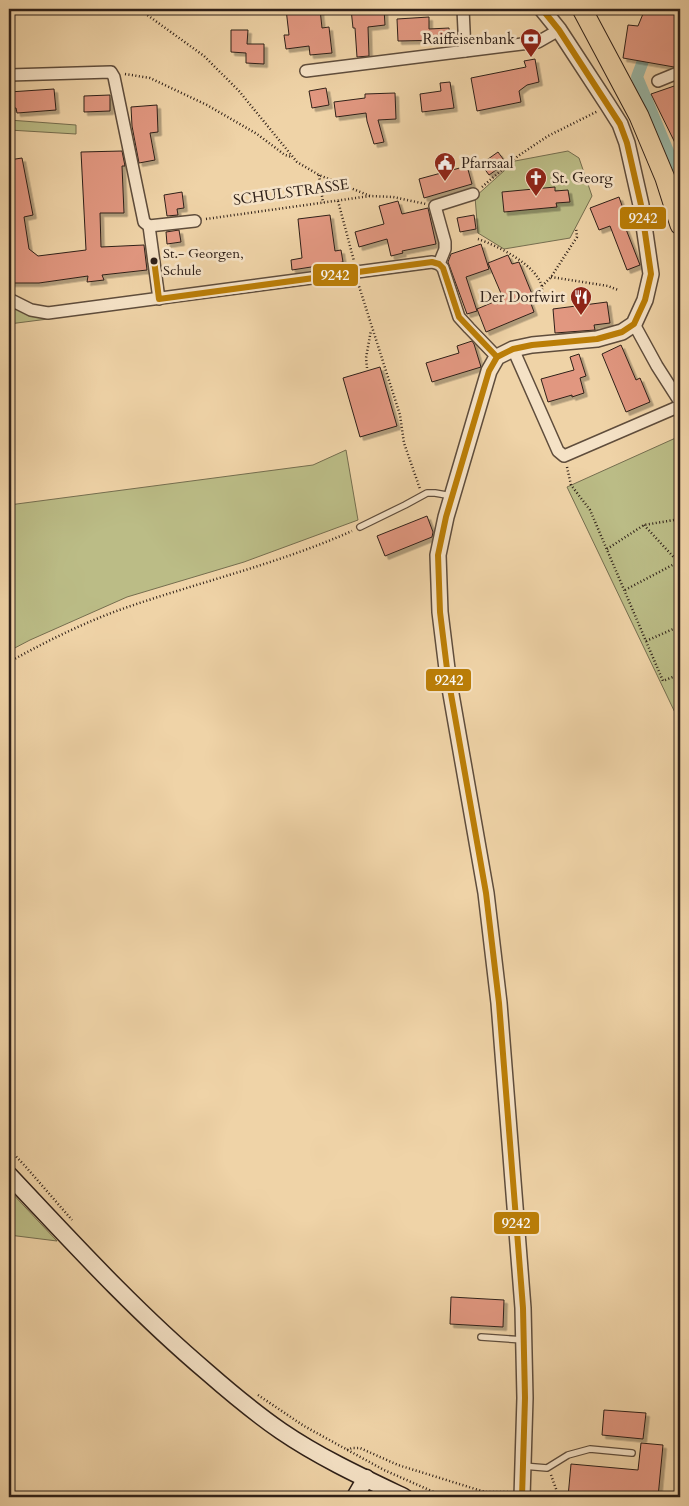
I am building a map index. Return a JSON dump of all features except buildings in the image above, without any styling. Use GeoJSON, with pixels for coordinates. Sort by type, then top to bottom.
{"type":"FeatureCollection","features":[{"type":"Feature","properties":{"kind":"main road"},"geometry":{"type":"LineString","coordinates":[[582,9],[639,116],[665,178],[680,225]]}},
{"type":"Feature","properties":{"kind":"main road"},"geometry":{"type":"LineString","coordinates":[[9,1176],[85,1258],[175,1345],[226,1388],[281,1431],[318,1454],[404,1497]]}},
{"type":"Feature","properties":{"kind":"main road"},"geometry":{"type":"LineString","coordinates":[[355,1497],[366,1478]]}},
{"type":"Feature","properties":{"kind":"street"},"geometry":{"type":"LineString","coordinates":[[463,9],[466,51]]}},
{"type":"Feature","properties":{"kind":"street"},"geometry":{"type":"LineString","coordinates":[[522,1495],[524,1340],[511,1143],[495,958],[479,850],[455,721],[440,612],[438,555],[440,539],[452,496],[489,372],[497,357],[513,349],[544,342],[597,339],[622,332],[634,324],[645,300],[651,274],[641,204],[627,143],[620,124],[559,30],[542,9]]}},
{"type":"Feature","properties":{"kind":"street"},"geometry":{"type":"LineString","coordinates":[[306,71],[538,42],[559,30]]}},
{"type":"Feature","properties":{"kind":"street"},"geometry":{"type":"LineString","coordinates":[[9,75],[111,72],[116,86],[144,222],[150,226],[195,221]]}},
{"type":"Feature","properties":{"kind":"street"},"geometry":{"type":"LineString","coordinates":[[658,81],[680,72]]}},
{"type":"Feature","properties":{"kind":"street"},"geometry":{"type":"LineString","coordinates":[[439,264],[445,249],[445,242],[436,206],[473,194]]}},
{"type":"Feature","properties":{"kind":"street"},"geometry":{"type":"LineString","coordinates":[[150,226],[159,299]]}},
{"type":"Feature","properties":{"kind":"street"},"geometry":{"type":"LineString","coordinates":[[9,299],[31,310],[48,313],[432,262],[439,264],[443,268],[460,316],[497,357]]}},
{"type":"Feature","properties":{"kind":"street"},"geometry":{"type":"LineString","coordinates":[[634,324],[657,366],[680,402]]}},
{"type":"Feature","properties":{"kind":"street"},"geometry":{"type":"LineString","coordinates":[[513,349],[558,451],[564,456],[680,406]]}},
{"type":"Feature","properties":{"kind":"lane"},"geometry":{"type":"LineString","coordinates":[[360,527],[405,506],[422,495],[435,493],[452,496]]}},
{"type":"Feature","properties":{"kind":"lane"},"geometry":{"type":"LineString","coordinates":[[481,1336],[524,1340]]}},
{"type":"Feature","properties":{"kind":"lane"},"geometry":{"type":"LineString","coordinates":[[523,1466],[547,1468],[568,1455],[590,1449],[632,1453]]}},
{"type":"Feature","properties":{"kind":"path"},"geometry":{"type":"LineString","coordinates":[[139,9],[204,56],[238,91],[292,157],[301,165],[318,175],[370,196]]}},
{"type":"Feature","properties":{"kind":"path"},"geometry":{"type":"LineString","coordinates":[[111,72],[141,76],[160,82],[207,105],[257,134],[285,155],[292,157]]}},
{"type":"Feature","properties":{"kind":"path"},"geometry":{"type":"LineString","coordinates":[[473,194],[518,156],[548,136],[608,106]]}},
{"type":"Feature","properties":{"kind":"path"},"geometry":{"type":"LineString","coordinates":[[318,175],[323,203]]}},
{"type":"Feature","properties":{"kind":"path","name":"SCHULSTRASSE"},"geometry":{"type":"LineString","coordinates":[[195,221],[370,196],[393,197],[436,206]]}},
{"type":"Feature","properties":{"kind":"path"},"geometry":{"type":"LineString","coordinates":[[338,201],[371,328],[400,415],[404,444],[422,495]]}},
{"type":"Feature","properties":{"kind":"path"},"geometry":{"type":"LineString","coordinates":[[542,286],[551,277],[577,237],[576,228]]}},
{"type":"Feature","properties":{"kind":"path"},"geometry":{"type":"LineString","coordinates":[[478,239],[489,243],[533,270],[542,286],[542,299]]}},
{"type":"Feature","properties":{"kind":"path"},"geometry":{"type":"LineString","coordinates":[[551,277],[608,286],[618,290]]}},
{"type":"Feature","properties":{"kind":"path"},"geometry":{"type":"LineString","coordinates":[[367,368],[366,358],[371,328]]}},
{"type":"Feature","properties":{"kind":"path"},"geometry":{"type":"LineString","coordinates":[[564,456],[571,485],[590,510],[663,681],[680,674]]}},
{"type":"Feature","properties":{"kind":"path"},"geometry":{"type":"LineString","coordinates":[[607,549],[644,525],[680,519]]}},
{"type":"Feature","properties":{"kind":"path"},"geometry":{"type":"LineString","coordinates":[[624,590],[680,563],[644,525]]}},
{"type":"Feature","properties":{"kind":"path"},"geometry":{"type":"LineString","coordinates":[[9,662],[72,630],[122,609],[266,564],[332,540],[360,527]]}},
{"type":"Feature","properties":{"kind":"path"},"geometry":{"type":"LineString","coordinates":[[646,641],[680,626]]}},
{"type":"Feature","properties":{"kind":"path"},"geometry":{"type":"LineString","coordinates":[[9,1149],[26,1166],[75,1224]]}},
{"type":"Feature","properties":{"kind":"path"},"geometry":{"type":"LineString","coordinates":[[252,1391],[304,1426],[347,1450],[384,1470],[445,1497]]}},
{"type":"Feature","properties":{"kind":"path"},"geometry":{"type":"LineString","coordinates":[[347,1450],[360,1448],[398,1465],[485,1492],[522,1495]]}},
{"type":"Feature","properties":{"kind":"path"},"geometry":{"type":"LineString","coordinates":[[547,1468],[559,1497]]}},
{"type":"Feature","properties":{"kind":"green space"},"geometry":{"type":"Polygon","coordinates":[[[9,120],[76,125],[76,134],[9,130],[9,120]]]}},
{"type":"Feature","properties":{"kind":"green space"},"geometry":{"type":"Polygon","coordinates":[[[568,151],[579,158],[592,196],[570,238],[504,249],[478,233],[475,197],[515,161],[568,151]]]}},
{"type":"Feature","properties":{"kind":"green space"},"geometry":{"type":"Polygon","coordinates":[[[9,302],[48,319],[9,324],[9,302]]]}},
{"type":"Feature","properties":{"kind":"green space"},"geometry":{"type":"Polygon","coordinates":[[[680,436],[680,723],[567,487],[680,436]]]}},
{"type":"Feature","properties":{"kind":"green space"},"geometry":{"type":"Polygon","coordinates":[[[346,450],[358,520],[244,562],[127,597],[9,651],[9,505],[313,465],[346,450]]]}},
{"type":"Feature","properties":{"kind":"green space"},"geometry":{"type":"Polygon","coordinates":[[[9,1190],[57,1241],[9,1235],[9,1190]]]}},
{"type":"Feature","properties":{"kind":"waterway"},"geometry":{"type":"LineString","coordinates":[[643,61],[637,77],[680,180]]}},
{"type":"Feature","properties":{"kind":"transit line","name":"9242"},"geometry":{"type":"LineString","coordinates":[[522,1497],[525,1398],[523,1308],[499,1003],[486,893],[448,677],[440,612],[438,555],[446,517],[489,371],[497,357],[513,349],[532,345],[597,339],[622,332],[634,324],[645,300],[651,274],[641,205],[627,143],[620,124],[559,30],[542,9]]}},
{"type":"Feature","properties":{"kind":"transit line","name":"9242"},"geometry":{"type":"LineString","coordinates":[[154,260],[159,299],[432,262],[439,264],[443,268],[459,317],[497,357]]}},
{"type":"Feature","properties":{"kind":"place","name":"Raiffeisenbank"},"geometry":{"type":"Point","coordinates":[531,58]}},
{"type":"Feature","properties":{"kind":"place","name":"Pfarrsaal"},"geometry":{"type":"Point","coordinates":[445,182]}},
{"type":"Feature","properties":{"kind":"place","name":"St. Georg"},"geometry":{"type":"Point","coordinates":[536,197]}},
{"type":"Feature","properties":{"kind":"place","name":"St.- Georgen, Schule"},"geometry":{"type":"Point","coordinates":[154,261]}},
{"type":"Feature","properties":{"kind":"place","name":"Der Dorfwirt"},"geometry":{"type":"Point","coordinates":[581,316]}}]}
